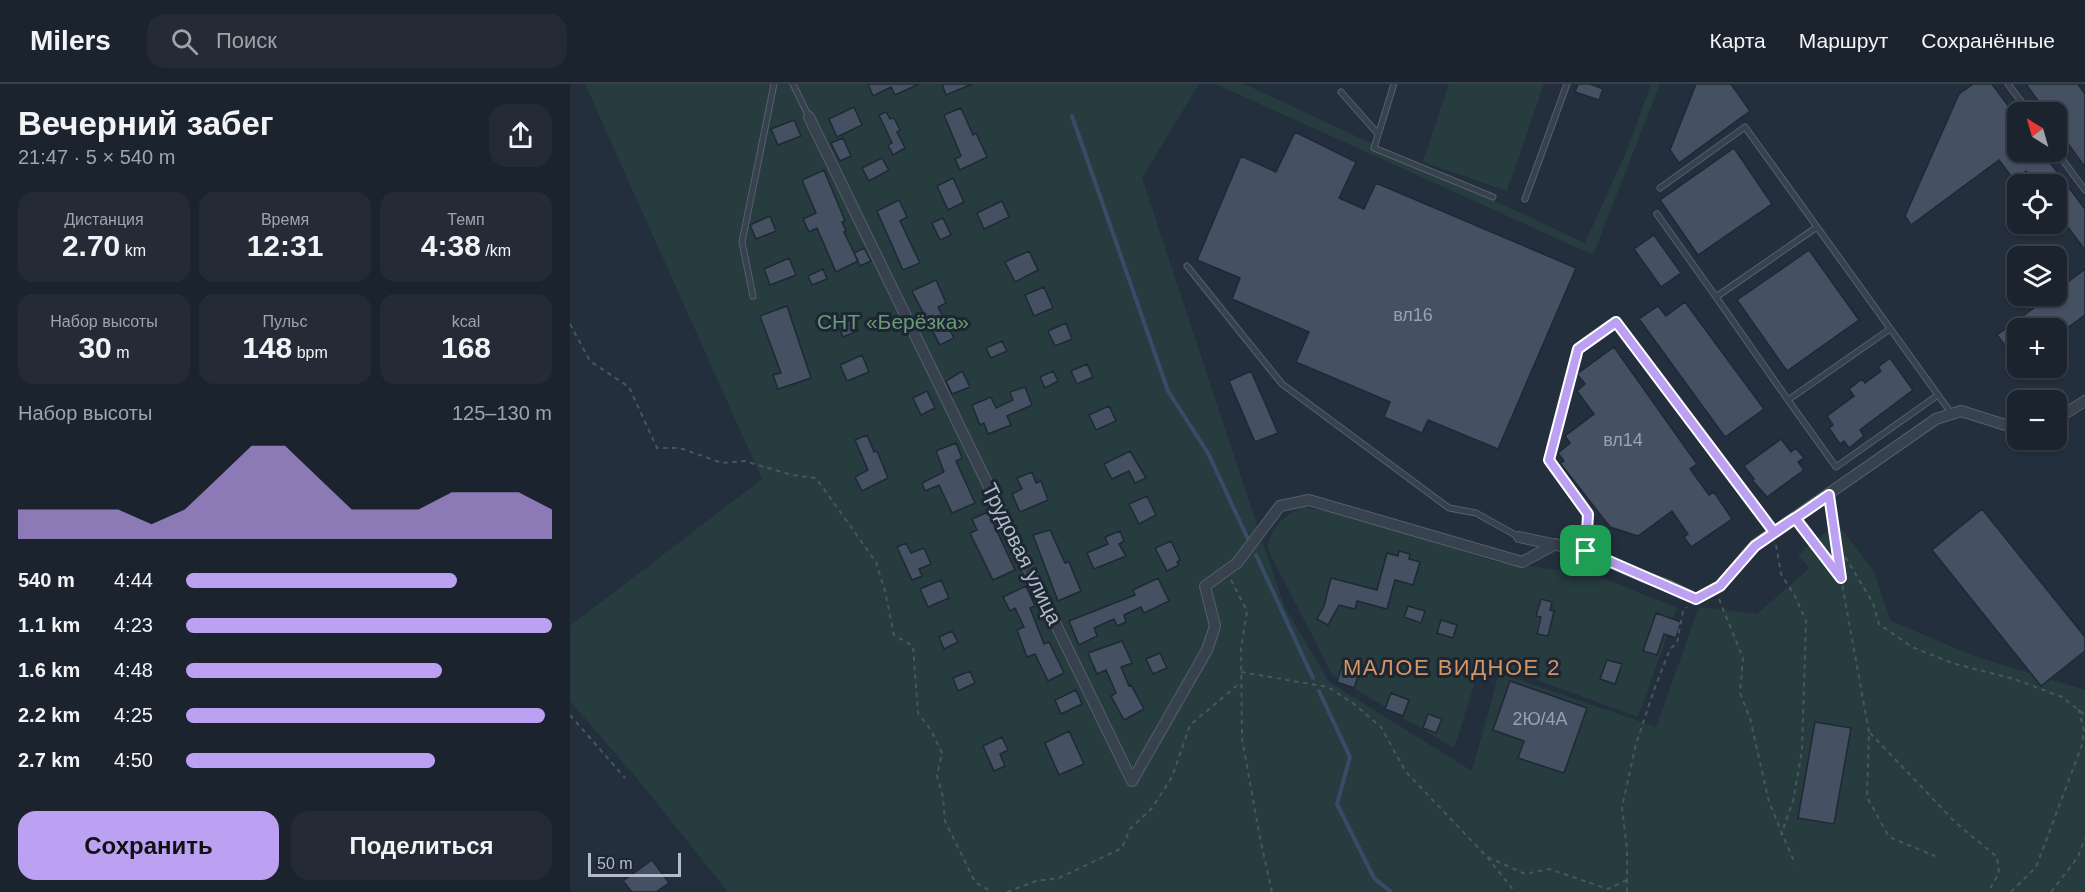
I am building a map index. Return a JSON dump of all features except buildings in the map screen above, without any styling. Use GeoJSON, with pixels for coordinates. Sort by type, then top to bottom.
{"type":"FeatureCollection","features":[{"type":"Feature","properties":{"kind":"street","name":"Трудовая улица"},"geometry":{"type":"LineString","coordinates":[[809,117],[1132,781],[1207,650],[1215,626],[1204,586],[1237,563]]}},
{"type":"Feature","properties":{"kind":"street"},"geometry":{"type":"LineString","coordinates":[[2067,412],[2085,401]]}},
{"type":"Feature","properties":{"kind":"street"},"geometry":{"type":"LineString","coordinates":[[1519,537],[1586,551],[1696,599],[1720,586],[1755,546],[1936,419],[1961,411],[2007,426]]}},
{"type":"Feature","properties":{"kind":"street"},"geometry":{"type":"LineString","coordinates":[[1237,563],[1280,506],[1309,500],[1522,562],[1557,544]]}},
{"type":"Feature","properties":{"kind":"lane"},"geometry":{"type":"LineString","coordinates":[[753,296],[742,242],[774,84]]}},
{"type":"Feature","properties":{"kind":"lane"},"geometry":{"type":"LineString","coordinates":[[793,84],[809,117]]}},
{"type":"Feature","properties":{"kind":"lane"},"geometry":{"type":"LineString","coordinates":[[1394,84],[1374,148],[1493,197]]}},
{"type":"Feature","properties":{"kind":"lane"},"geometry":{"type":"LineString","coordinates":[[1525,199],[1567,84]]}},
{"type":"Feature","properties":{"kind":"lane"},"geometry":{"type":"LineString","coordinates":[[2008,84],[2022,102]]}},
{"type":"Feature","properties":{"kind":"lane"},"geometry":{"type":"LineString","coordinates":[[1341,92],[1378,134]]}},
{"type":"Feature","properties":{"kind":"lane"},"geometry":{"type":"LineString","coordinates":[[1660,188],[1745,127],[1951,414]]}},
{"type":"Feature","properties":{"kind":"lane"},"geometry":{"type":"LineString","coordinates":[[2064,162],[2085,190]]}},
{"type":"Feature","properties":{"kind":"lane"},"geometry":{"type":"LineString","coordinates":[[1657,214],[1836,467],[1938,395]]}},
{"type":"Feature","properties":{"kind":"lane"},"geometry":{"type":"LineString","coordinates":[[1716,297],[1817,226]]}},
{"type":"Feature","properties":{"kind":"lane"},"geometry":{"type":"LineString","coordinates":[[1187,266],[1282,384],[1449,508],[1476,513],[1519,537]]}},
{"type":"Feature","properties":{"kind":"lane"},"geometry":{"type":"LineString","coordinates":[[1586,551],[1588,514],[1549,460],[1578,349],[1616,322],[1774,532]]}},
{"type":"Feature","properties":{"kind":"lane"},"geometry":{"type":"LineString","coordinates":[[1788,400],[1890,329]]}},
{"type":"Feature","properties":{"kind":"path"},"geometry":{"type":"LineString","coordinates":[[570,324],[590,361],[629,387],[657,448],[680,448],[722,463],[744,460],[792,475],[816,478],[876,562],[894,635],[913,646],[918,713],[931,730],[942,753],[937,776],[943,797],[945,821],[975,882],[992,892]]}},
{"type":"Feature","properties":{"kind":"path"},"geometry":{"type":"LineString","coordinates":[[1829,495],[1841,578],[1869,732],[1867,797],[1889,837],[1935,856]]}},
{"type":"Feature","properties":{"kind":"path"},"geometry":{"type":"LineString","coordinates":[[1795,518],[1841,578]]}},
{"type":"Feature","properties":{"kind":"path"},"geometry":{"type":"LineString","coordinates":[[1774,532],[1780,574],[1795,596],[1806,621],[1802,751],[1793,801],[1781,835]]}},
{"type":"Feature","properties":{"kind":"path"},"geometry":{"type":"LineString","coordinates":[[1836,542],[1873,603],[1879,624],[1912,647],[1952,663],[2014,679],[2062,697],[2078,706],[2085,714]]}},
{"type":"Feature","properties":{"kind":"path"},"geometry":{"type":"LineString","coordinates":[[1237,563],[1230,578],[1246,611],[1241,649],[1242,739],[1272,892]]}},
{"type":"Feature","properties":{"kind":"path"},"geometry":{"type":"LineString","coordinates":[[1720,586],[1718,598],[1743,658],[1740,693],[1750,718],[1768,802],[1795,864]]}},
{"type":"Feature","properties":{"kind":"path"},"geometry":{"type":"LineString","coordinates":[[1627,892],[1629,879],[1623,807],[1636,744],[1653,690],[1670,649],[1677,644],[1683,611],[1696,599]]}},
{"type":"Feature","properties":{"kind":"path"},"geometry":{"type":"LineString","coordinates":[[1241,672],[1328,687],[1354,704],[1381,727],[1406,772],[1487,857],[1515,892]]}},
{"type":"Feature","properties":{"kind":"path"},"geometry":{"type":"LineString","coordinates":[[1007,892],[1036,880],[1059,878],[1122,848],[1130,829],[1152,808],[1172,777],[1190,725],[1240,683]]}},
{"type":"Feature","properties":{"kind":"path"},"geometry":{"type":"LineString","coordinates":[[2012,892],[2036,867],[2079,756],[2084,731],[2078,706]]}},
{"type":"Feature","properties":{"kind":"path"},"geometry":{"type":"LineString","coordinates":[[570,715],[625,778]]}},
{"type":"Feature","properties":{"kind":"path"},"geometry":{"type":"LineString","coordinates":[[1869,732],[1956,824],[1997,857],[1999,873],[1988,892]]}},
{"type":"Feature","properties":{"kind":"path"},"geometry":{"type":"LineString","coordinates":[[2051,892],[2078,857],[2085,838]]}},
{"type":"Feature","properties":{"kind":"path"},"geometry":{"type":"LineString","coordinates":[[1487,857],[1525,874],[1550,869],[1608,889],[1629,879]]}},
{"type":"Feature","properties":{"kind":"green space","name":"СНТ «Берёзка»"},"geometry":{"type":"Polygon","coordinates":[[[585,84],[1199,84],[1142,178],[1284,606],[1329,682],[1472,771],[1499,673],[1656,727],[1699,607],[1757,614],[1810,568],[1798,555],[1837,523],[1873,570],[1891,621],[1974,656],[2085,690],[2085,892],[728,892],[639,781],[570,701],[570,626],[762,479],[585,84]]]}},
{"type":"Feature","properties":{"kind":"green space"},"geometry":{"type":"Polygon","coordinates":[[[1216,84],[1244,84],[1585,243],[1627,150],[1651,84],[1660,84],[1593,255],[1216,84]]]}},
{"type":"Feature","properties":{"kind":"green space"},"geometry":{"type":"Polygon","coordinates":[[[1449,84],[1544,84],[1507,191],[1423,162],[1449,84]]]}},
{"type":"Feature","properties":{"kind":"green space"},"geometry":{"type":"Polygon","coordinates":[[[1303,507],[1354,516],[1496,562],[1592,574],[1677,608],[1638,717],[1482,660],[1454,748],[1333,676],[1267,548],[1280,522],[1303,507]]]}},
{"type":"Feature","properties":{"kind":"waterway"},"geometry":{"type":"LineString","coordinates":[[1072,116],[1168,391],[1208,453],[1248,539]]}},
{"type":"Feature","properties":{"kind":"waterway"},"geometry":{"type":"LineString","coordinates":[[1256,555],[1313,678]]}},
{"type":"Feature","properties":{"kind":"waterway"},"geometry":{"type":"LineString","coordinates":[[1319,691],[1350,757],[1337,804],[1374,878],[1391,892]]}},
{"type":"Feature","properties":{"kind":"district","name":"МАЛОЕ ВИДНОЕ 2"},"geometry":{"type":"Point","coordinates":[1452,667]}},
{"type":"Feature","properties":{"kind":"route"},"geometry":{"type":"LineString","coordinates":[[1586,551],[1588,514],[1549,460],[1578,349],[1616,322],[1774,532],[1795,518],[1841,578],[1829,495],[1774,532],[1755,546],[1720,586],[1696,599],[1586,551]]}}]}
